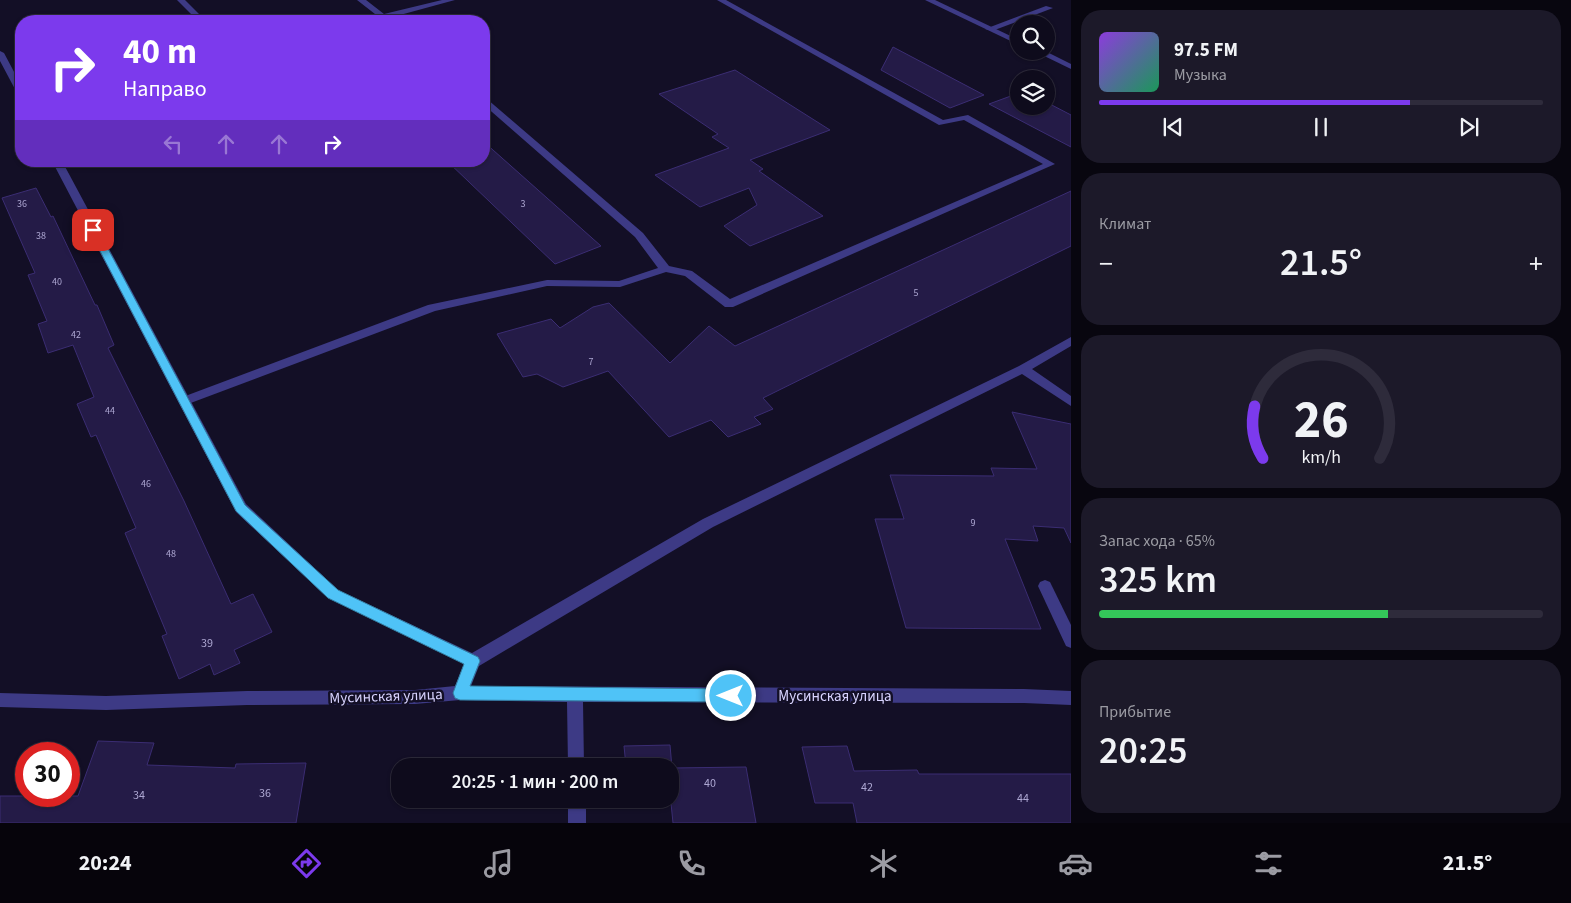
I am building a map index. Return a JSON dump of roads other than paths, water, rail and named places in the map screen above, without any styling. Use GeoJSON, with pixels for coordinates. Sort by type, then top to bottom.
{"type":"FeatureCollection","features":[{"type":"Feature","properties":{"kind":"street"},"geometry":{"type":"LineString","coordinates":[[181,0],[196,15]]}},
{"type":"Feature","properties":{"kind":"street"},"geometry":{"type":"LineString","coordinates":[[361,0],[380,15]]}},
{"type":"Feature","properties":{"kind":"street"},"geometry":{"type":"LineString","coordinates":[[399,15],[451,0]]}},
{"type":"Feature","properties":{"kind":"street"},"geometry":{"type":"LineString","coordinates":[[184,401],[432,308],[547,283],[620,284],[665,269],[688,274],[729,304],[1050,164],[965,117],[942,123],[721,0]]}},
{"type":"Feature","properties":{"kind":"street"},"geometry":{"type":"LineString","coordinates":[[929,0],[1010,38]]}},
{"type":"Feature","properties":{"kind":"street"},"geometry":{"type":"LineString","coordinates":[[989,29],[1049,8]]}},
{"type":"Feature","properties":{"kind":"street"},"geometry":{"type":"LineString","coordinates":[[0,53],[15,82]]}},
{"type":"Feature","properties":{"kind":"street"},"geometry":{"type":"LineString","coordinates":[[1055,59],[1071,67]]}},
{"type":"Feature","properties":{"kind":"street"},"geometry":{"type":"LineString","coordinates":[[490,106],[639,235],[665,269]]}},
{"type":"Feature","properties":{"kind":"street"},"geometry":{"type":"LineString","coordinates":[[60,167],[241,508],[333,594],[473,661]]}},
{"type":"Feature","properties":{"kind":"street"},"geometry":{"type":"LineString","coordinates":[[460,693],[473,661],[708,523],[1023,369],[1071,341]]}},
{"type":"Feature","properties":{"kind":"street"},"geometry":{"type":"LineString","coordinates":[[1023,369],[1071,402]]}},
{"type":"Feature","properties":{"kind":"street"},"geometry":{"type":"LineString","coordinates":[[1045,586],[1071,641]]}},
{"type":"Feature","properties":{"kind":"street","name":"Мусинская улица"},"geometry":{"type":"LineString","coordinates":[[0,700],[106,703],[247,698],[415,697],[460,693],[575,696],[1024,696],[1071,698]]}},
{"type":"Feature","properties":{"kind":"street"},"geometry":{"type":"LineString","coordinates":[[575,696],[576,758]]}},
{"type":"Feature","properties":{"kind":"street"},"geometry":{"type":"LineString","coordinates":[[577,808],[578,823]]}}]}
